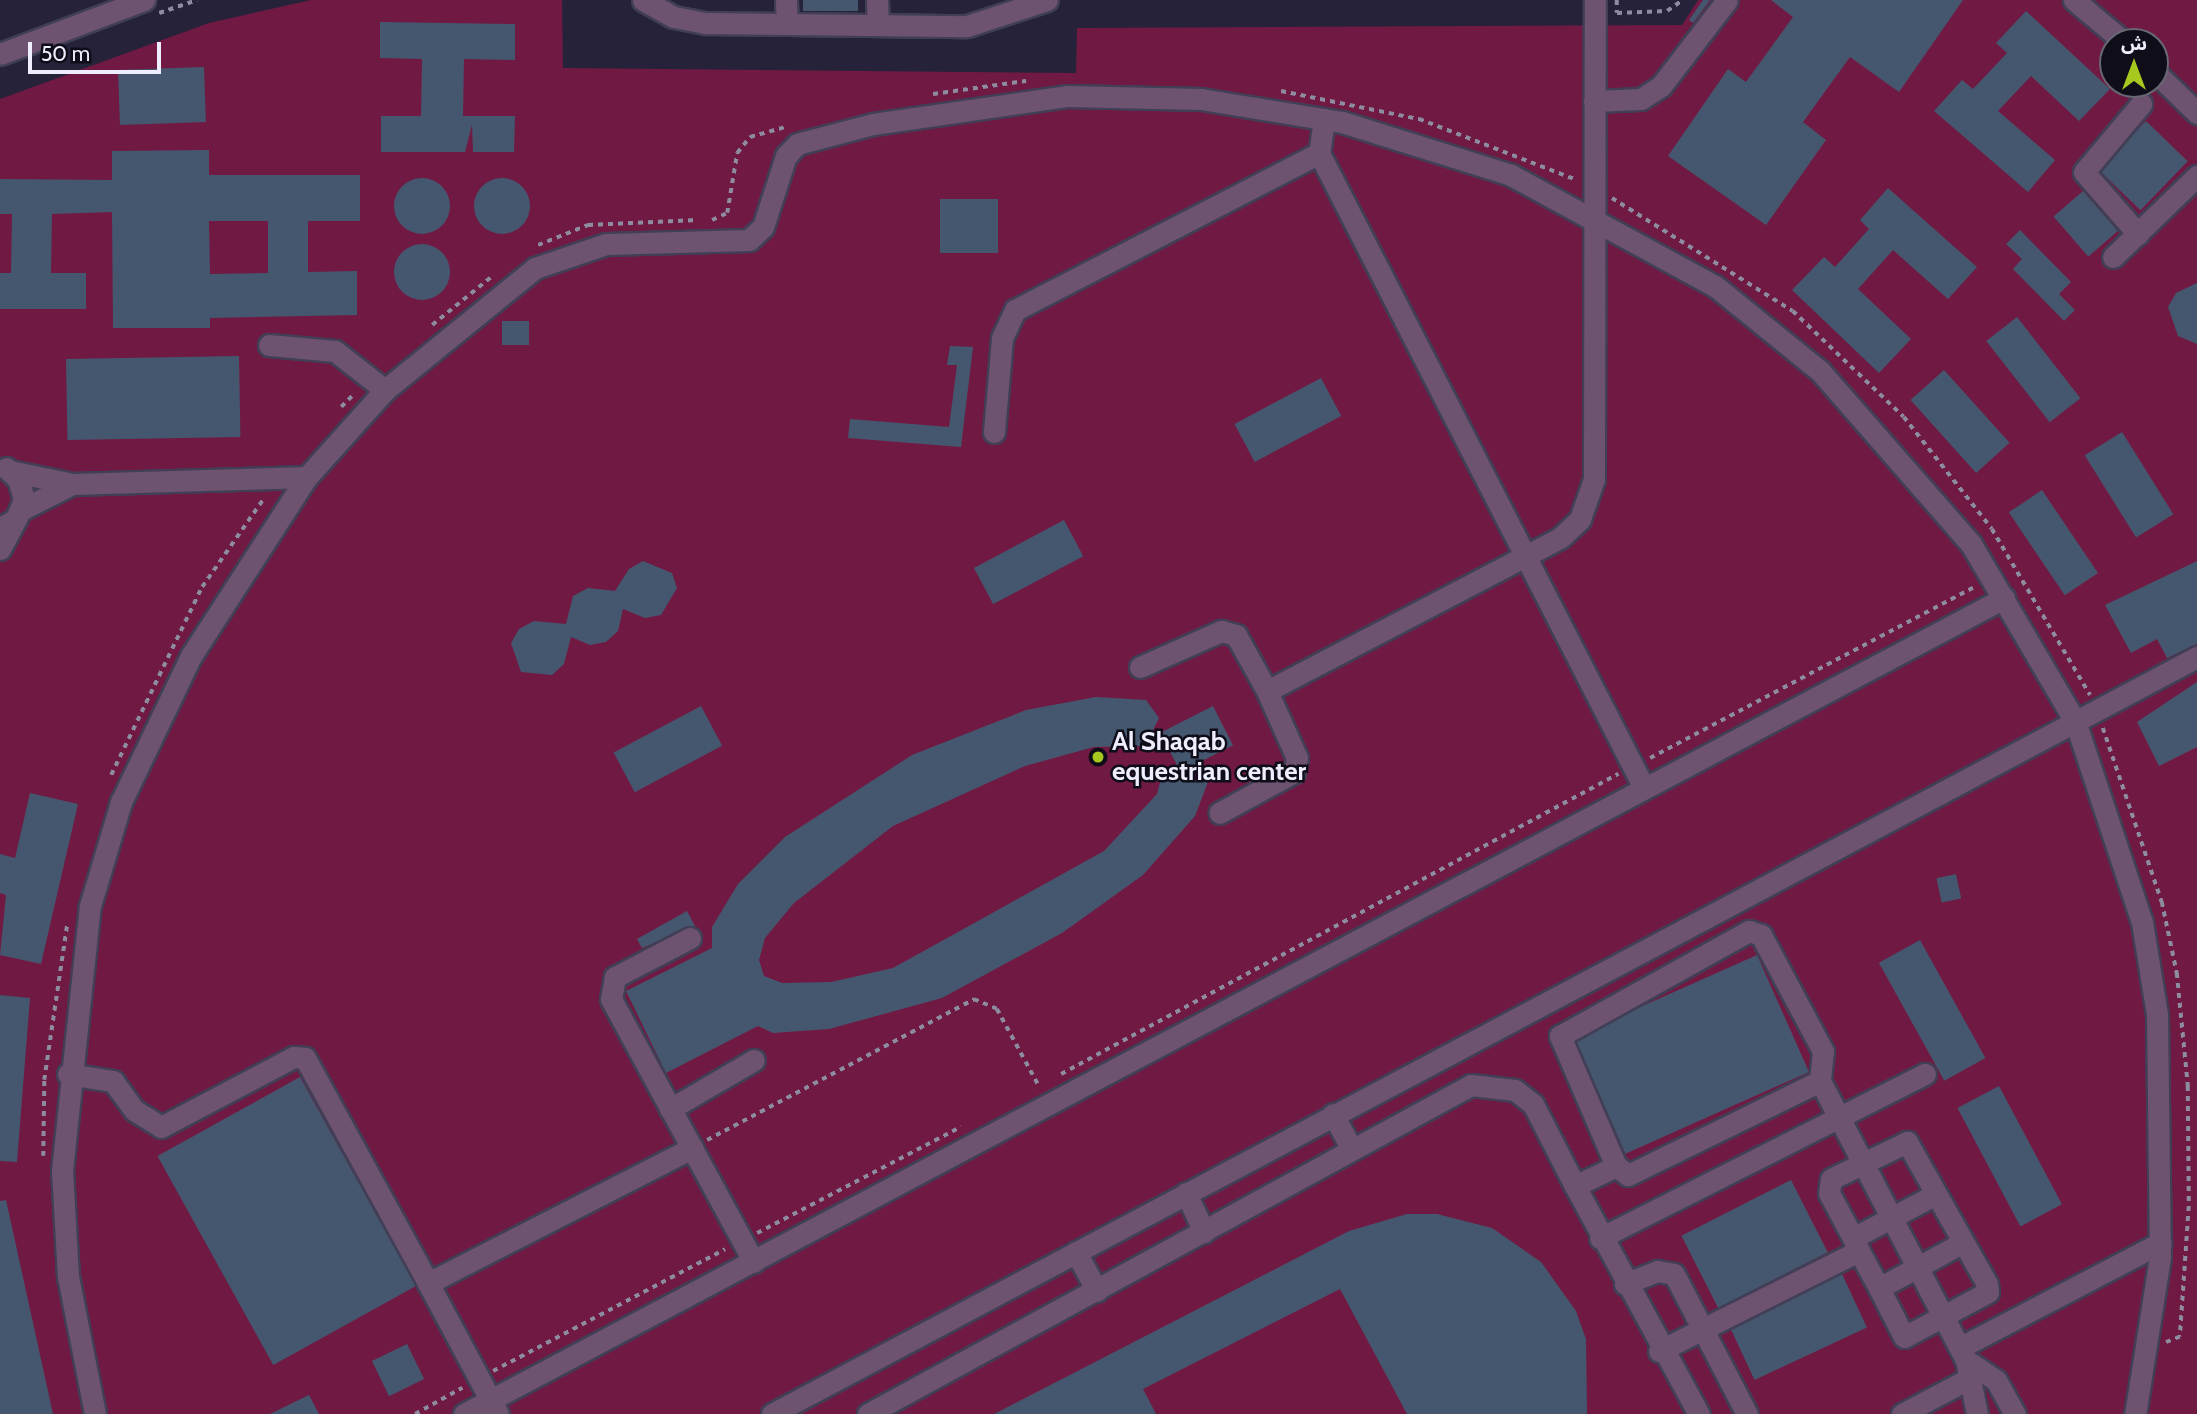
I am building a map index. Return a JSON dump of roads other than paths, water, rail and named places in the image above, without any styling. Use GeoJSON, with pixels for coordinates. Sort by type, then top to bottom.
{"type":"FeatureCollection","features":[{"type":"Feature","properties":{"kind":"street"},"geometry":{"type":"LineString","coordinates":[[0,54],[144,0]]}},
{"type":"Feature","properties":{"kind":"street"},"geometry":{"type":"LineString","coordinates":[[643,0],[687,21],[878,26],[967,26],[1047,0]]}},
{"type":"Feature","properties":{"kind":"street"},"geometry":{"type":"LineString","coordinates":[[786,0],[787,24]]}},
{"type":"Feature","properties":{"kind":"street"},"geometry":{"type":"LineString","coordinates":[[877,0],[878,26]]}},
{"type":"Feature","properties":{"kind":"street"},"geometry":{"type":"LineString","coordinates":[[1267,691],[1521,558],[1580,519],[1594,478],[1595,0]]}},
{"type":"Feature","properties":{"kind":"street"},"geometry":{"type":"LineString","coordinates":[[1594,101],[1640,99],[1661,86],[1727,0]]}},
{"type":"Feature","properties":{"kind":"street"},"geometry":{"type":"LineString","coordinates":[[2074,0],[2107,28]]}},
{"type":"Feature","properties":{"kind":"street"},"geometry":{"type":"LineString","coordinates":[[2169,86],[2197,113]]}},
{"type":"Feature","properties":{"kind":"street"},"geometry":{"type":"LineString","coordinates":[[94,1414],[68,1277],[62,1171],[68,1074],[90,906],[121,802],[191,656],[307,477],[379,383],[535,268],[573,250],[749,240],[763,227],[786,156],[817,136],[1068,96],[1246,103],[1324,118],[1511,175],[1594,215],[1715,286],[1820,371],[1905,462],[1992,578],[2075,721],[2142,922],[2157,1015],[2160,1243],[2135,1414]]}},
{"type":"Feature","properties":{"kind":"street"},"geometry":{"type":"LineString","coordinates":[[2138,234],[2084,172],[2141,104]]}},
{"type":"Feature","properties":{"kind":"street"},"geometry":{"type":"LineString","coordinates":[[1324,118],[1319,153],[1521,558],[1643,786]]}},
{"type":"Feature","properties":{"kind":"street"},"geometry":{"type":"LineString","coordinates":[[994,432],[1002,338],[1015,310],[1319,153]]}},
{"type":"Feature","properties":{"kind":"street"},"geometry":{"type":"LineString","coordinates":[[2113,257],[2197,176]]}},
{"type":"Feature","properties":{"kind":"street"},"geometry":{"type":"LineString","coordinates":[[269,345],[335,351],[379,383]]}},
{"type":"Feature","properties":{"kind":"street"},"geometry":{"type":"LineString","coordinates":[[5,468],[72,484],[307,477]]}},
{"type":"Feature","properties":{"kind":"street"},"geometry":{"type":"LineString","coordinates":[[0,550],[23,488],[5,468]]}},
{"type":"Feature","properties":{"kind":"street"},"geometry":{"type":"LineString","coordinates":[[12,519],[72,484]]}},
{"type":"Feature","properties":{"kind":"street"},"geometry":{"type":"LineString","coordinates":[[464,1414],[494,1407],[754,1262],[1643,786],[2004,597]]}},
{"type":"Feature","properties":{"kind":"street"},"geometry":{"type":"LineString","coordinates":[[1140,667],[1222,632],[1236,635],[1267,691],[1297,758],[1294,772],[1219,813]]}},
{"type":"Feature","properties":{"kind":"street"},"geometry":{"type":"LineString","coordinates":[[772,1414],[2197,657]]}},
{"type":"Feature","properties":{"kind":"street"},"geometry":{"type":"LineString","coordinates":[[1820,1081],[1635,1176],[1616,1166],[1560,1042],[1562,1032],[1749,931],[1761,935],[1823,1051],[1820,1081],[1970,1364],[2015,1414]]}},
{"type":"Feature","properties":{"kind":"street"},"geometry":{"type":"LineString","coordinates":[[691,938],[615,977],[609,987],[670,1109],[754,1262]]}},
{"type":"Feature","properties":{"kind":"street"},"geometry":{"type":"LineString","coordinates":[[68,1074],[113,1081],[134,1110],[161,1127],[294,1057],[306,1058],[494,1407]]}},
{"type":"Feature","properties":{"kind":"street"},"geometry":{"type":"LineString","coordinates":[[670,1109],[754,1060]]}},
{"type":"Feature","properties":{"kind":"street"},"geometry":{"type":"LineString","coordinates":[[1600,1238],[1924,1074]]}},
{"type":"Feature","properties":{"kind":"street"},"geometry":{"type":"LineString","coordinates":[[868,1414],[1097,1291],[1445,1096],[1494,1084],[1533,1104],[1659,1351],[1699,1414]]}},
{"type":"Feature","properties":{"kind":"street"},"geometry":{"type":"LineString","coordinates":[[1334,1114],[1352,1149]]}},
{"type":"Feature","properties":{"kind":"street"},"geometry":{"type":"LineString","coordinates":[[1907,1142],[1936,1194],[1988,1292],[1947,1317],[1904,1337],[1828,1185],[1863,1162],[1907,1142]]}},
{"type":"Feature","properties":{"kind":"street"},"geometry":{"type":"LineString","coordinates":[[428,1283],[692,1148]]}},
{"type":"Feature","properties":{"kind":"street"},"geometry":{"type":"LineString","coordinates":[[1575,1186],[1616,1166]]}},
{"type":"Feature","properties":{"kind":"street"},"geometry":{"type":"LineString","coordinates":[[1186,1193],[1204,1232]]}},
{"type":"Feature","properties":{"kind":"street"},"geometry":{"type":"LineString","coordinates":[[1659,1351],[1856,1244],[1893,1218],[1936,1194]]}},
{"type":"Feature","properties":{"kind":"street"},"geometry":{"type":"LineString","coordinates":[[1879,1288],[1962,1243]]}},
{"type":"Feature","properties":{"kind":"street"},"geometry":{"type":"LineString","coordinates":[[1902,1414],[1970,1364],[2160,1243]]}},
{"type":"Feature","properties":{"kind":"street"},"geometry":{"type":"LineString","coordinates":[[1076,1252],[1097,1291]]}},
{"type":"Feature","properties":{"kind":"street"},"geometry":{"type":"LineString","coordinates":[[1625,1284],[1657,1272],[1674,1274],[1747,1414]]}},
{"type":"Feature","properties":{"kind":"street"},"geometry":{"type":"LineString","coordinates":[[1970,1364],[1977,1414]]}},
{"type":"Feature","properties":{"kind":"place","name":"Al Shaqab equestrian center"},"geometry":{"type":"Point","coordinates":[1098,757]}}]}
